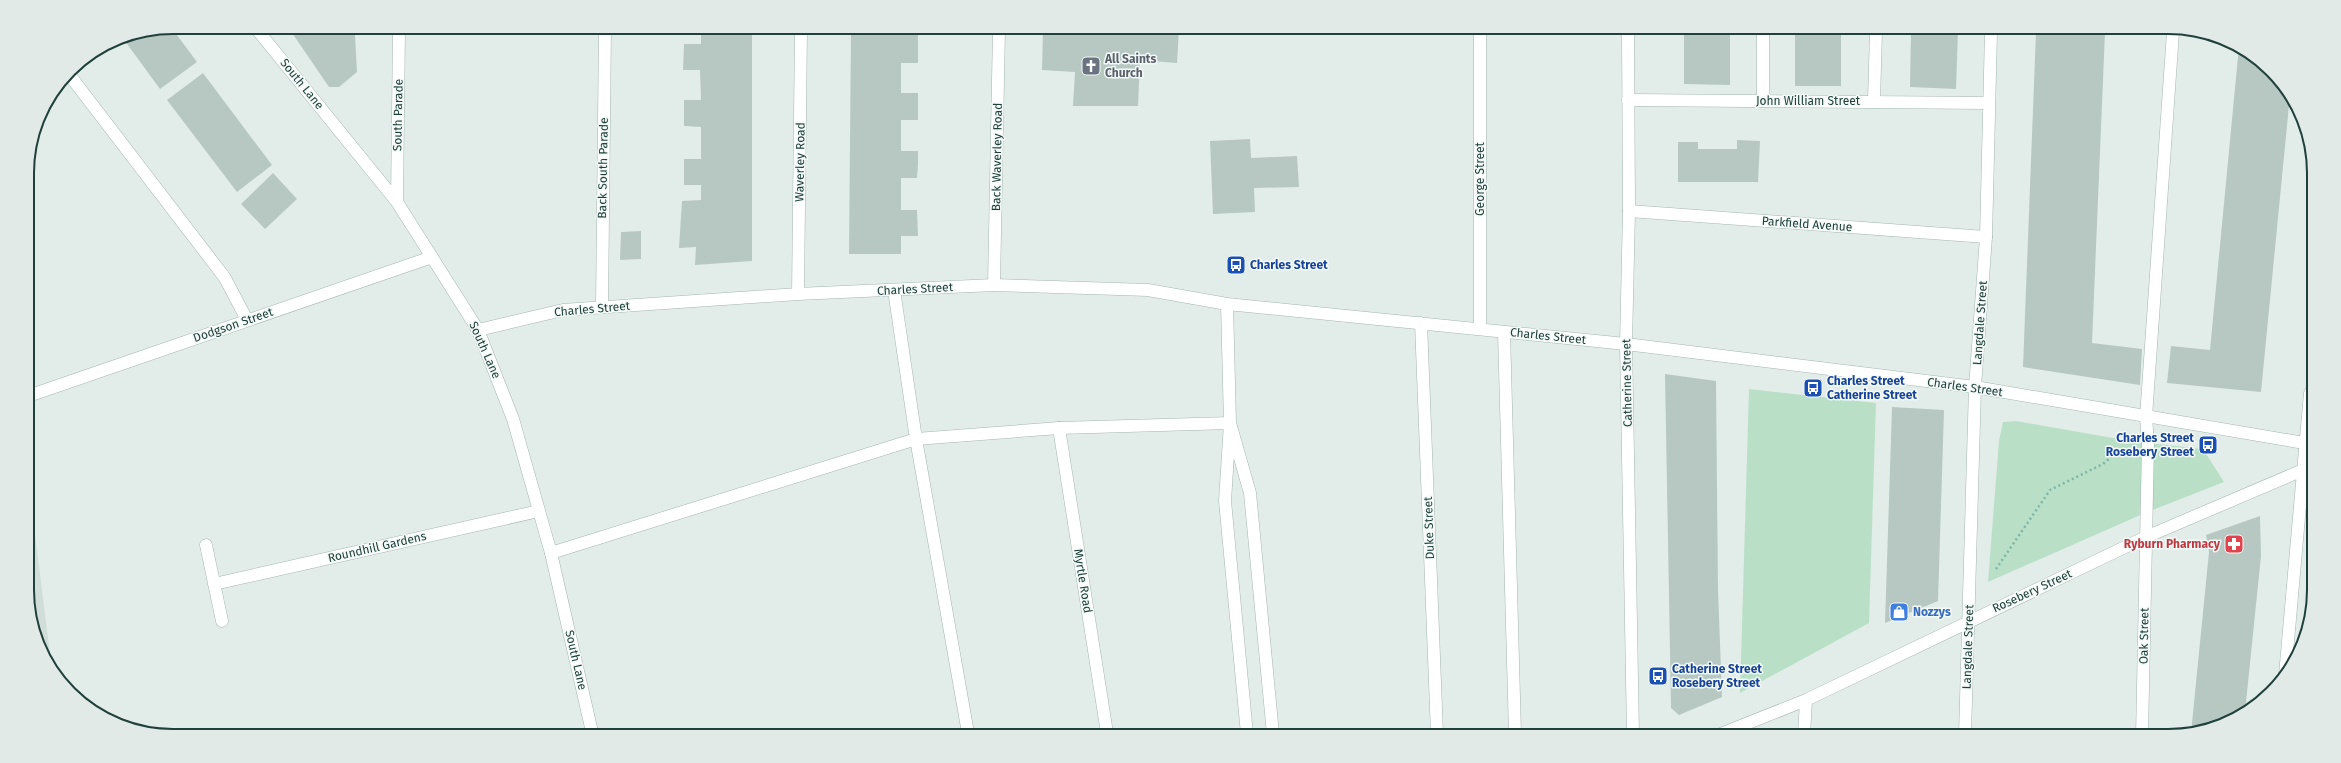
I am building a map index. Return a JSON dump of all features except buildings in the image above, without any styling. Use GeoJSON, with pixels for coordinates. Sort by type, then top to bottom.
{"type":"FeatureCollection","features":[{"type":"Feature","properties":{"kind":"street","name":"South Lane"},"geometry":{"type":"LineString","coordinates":[[261,34],[396,202],[478,330],[513,419],[551,553],[591,729]]}},
{"type":"Feature","properties":{"kind":"street","name":"South Parade"},"geometry":{"type":"LineString","coordinates":[[396,202],[399,34]]}},
{"type":"Feature","properties":{"kind":"street","name":"Back South Parade"},"geometry":{"type":"LineString","coordinates":[[602,307],[605,34]]}},
{"type":"Feature","properties":{"kind":"street","name":"Waverley Road"},"geometry":{"type":"LineString","coordinates":[[798,294],[801,34]]}},
{"type":"Feature","properties":{"kind":"street","name":"Back Waverley Road"},"geometry":{"type":"LineString","coordinates":[[994,285],[999,34]]}},
{"type":"Feature","properties":{"kind":"street","name":"George Street"},"geometry":{"type":"LineString","coordinates":[[1480,34],[1480,328]]}},
{"type":"Feature","properties":{"kind":"street","name":"Catherine Street"},"geometry":{"type":"LineString","coordinates":[[1628,34],[1629,212],[1626,344],[1633,729]]}},
{"type":"Feature","properties":{"kind":"street"},"geometry":{"type":"LineString","coordinates":[[1763,34],[1763,101]]}},
{"type":"Feature","properties":{"kind":"street"},"geometry":{"type":"LineString","coordinates":[[1874,101],[1876,34]]}},
{"type":"Feature","properties":{"kind":"street","name":"Langdale Street"},"geometry":{"type":"LineString","coordinates":[[1965,729],[1975,388],[1986,237],[1988,103],[1991,34]]}},
{"type":"Feature","properties":{"kind":"street","name":"Oak Street"},"geometry":{"type":"LineString","coordinates":[[2142,729],[2148,444],[2146,417],[2173,34]]}},
{"type":"Feature","properties":{"kind":"street"},"geometry":{"type":"LineString","coordinates":[[72,78],[225,278],[247,320]]}},
{"type":"Feature","properties":{"kind":"street","name":"John William Street"},"geometry":{"type":"LineString","coordinates":[[1628,100],[1988,103]]}},
{"type":"Feature","properties":{"kind":"street","name":"Parkfield Avenue"},"geometry":{"type":"LineString","coordinates":[[1629,212],[1986,237]]}},
{"type":"Feature","properties":{"kind":"street","name":"Dodgson Street"},"geometry":{"type":"LineString","coordinates":[[34,394],[432,257]]}},
{"type":"Feature","properties":{"kind":"street","name":"Charles Street"},"geometry":{"type":"LineString","coordinates":[[478,330],[563,310],[798,294],[994,285],[1148,290],[1227,304],[1480,328],[1504,332],[1626,344],[1975,388],[2307,444]]}},
{"type":"Feature","properties":{"kind":"street"},"geometry":{"type":"LineString","coordinates":[[894,290],[916,439],[967,729]]}},
{"type":"Feature","properties":{"kind":"street"},"geometry":{"type":"LineString","coordinates":[[1227,304],[1230,423],[1225,501],[1247,729]]}},
{"type":"Feature","properties":{"kind":"street","name":"Duke Street"},"geometry":{"type":"LineString","coordinates":[[1420,323],[1437,729]]}},
{"type":"Feature","properties":{"kind":"street"},"geometry":{"type":"LineString","coordinates":[[1504,332],[1516,729]]}},
{"type":"Feature","properties":{"kind":"street"},"geometry":{"type":"LineString","coordinates":[[551,553],[916,439],[1059,428],[1230,423]]}},
{"type":"Feature","properties":{"kind":"street"},"geometry":{"type":"LineString","coordinates":[[1230,423],[1250,493],[1273,729]]}},
{"type":"Feature","properties":{"kind":"street","name":"Myrtle Road"},"geometry":{"type":"LineString","coordinates":[[1059,428],[1107,729]]}},
{"type":"Feature","properties":{"kind":"street"},"geometry":{"type":"LineString","coordinates":[[2287,661],[2303,470],[2307,444]]}},
{"type":"Feature","properties":{"kind":"street","name":"Rosebery Street"},"geometry":{"type":"LineString","coordinates":[[1733,729],[1806,700],[2146,537],[2303,470]]}},
{"type":"Feature","properties":{"kind":"street","name":"Roundhill Gardens"},"geometry":{"type":"LineString","coordinates":[[214,584],[539,511]]}},
{"type":"Feature","properties":{"kind":"street"},"geometry":{"type":"LineString","coordinates":[[206,545],[222,621]]}},
{"type":"Feature","properties":{"kind":"street"},"geometry":{"type":"LineString","coordinates":[[1804,729],[1806,700]]}},
{"type":"Feature","properties":{"kind":"path"},"geometry":{"type":"LineString","coordinates":[[1992,575],[2050,490],[2103,464],[2130,441],[2146,417]]}},
{"type":"Feature","properties":{"kind":"shaded area"},"geometry":{"type":"Polygon","coordinates":[[[34,527],[50,653],[39,626],[34,599],[34,527]]]}},
{"type":"Feature","properties":{"kind":"green space"},"geometry":{"type":"Polygon","coordinates":[[[1749,389],[1876,403],[1869,623],[1740,693],[1749,389]]]}},
{"type":"Feature","properties":{"kind":"green space"},"geometry":{"type":"Polygon","coordinates":[[[2016,421],[2130,441],[2203,449],[2224,482],[2145,513],[1988,582],[1999,441],[2003,422],[2016,421]]]}},
{"type":"Feature","properties":{"kind":"place","name":"All Saints Church"},"geometry":{"type":"Point","coordinates":[1091,66]}},
{"type":"Feature","properties":{"kind":"place","name":"Charles Street"},"geometry":{"type":"Point","coordinates":[1236,265]}},
{"type":"Feature","properties":{"kind":"place","name":"Charles Street Catherine Street"},"geometry":{"type":"Point","coordinates":[1813,388]}},
{"type":"Feature","properties":{"kind":"place","name":"Charles Street Rosebery Street"},"geometry":{"type":"Point","coordinates":[2208,445]}},
{"type":"Feature","properties":{"kind":"place","name":"Ryburn Pharmacy"},"geometry":{"type":"Point","coordinates":[2234,544]}},
{"type":"Feature","properties":{"kind":"place","name":"Nozzys"},"geometry":{"type":"Point","coordinates":[1899,612]}},
{"type":"Feature","properties":{"kind":"place","name":"Catherine Street Rosebery Street"},"geometry":{"type":"Point","coordinates":[1658,676]}}]}
